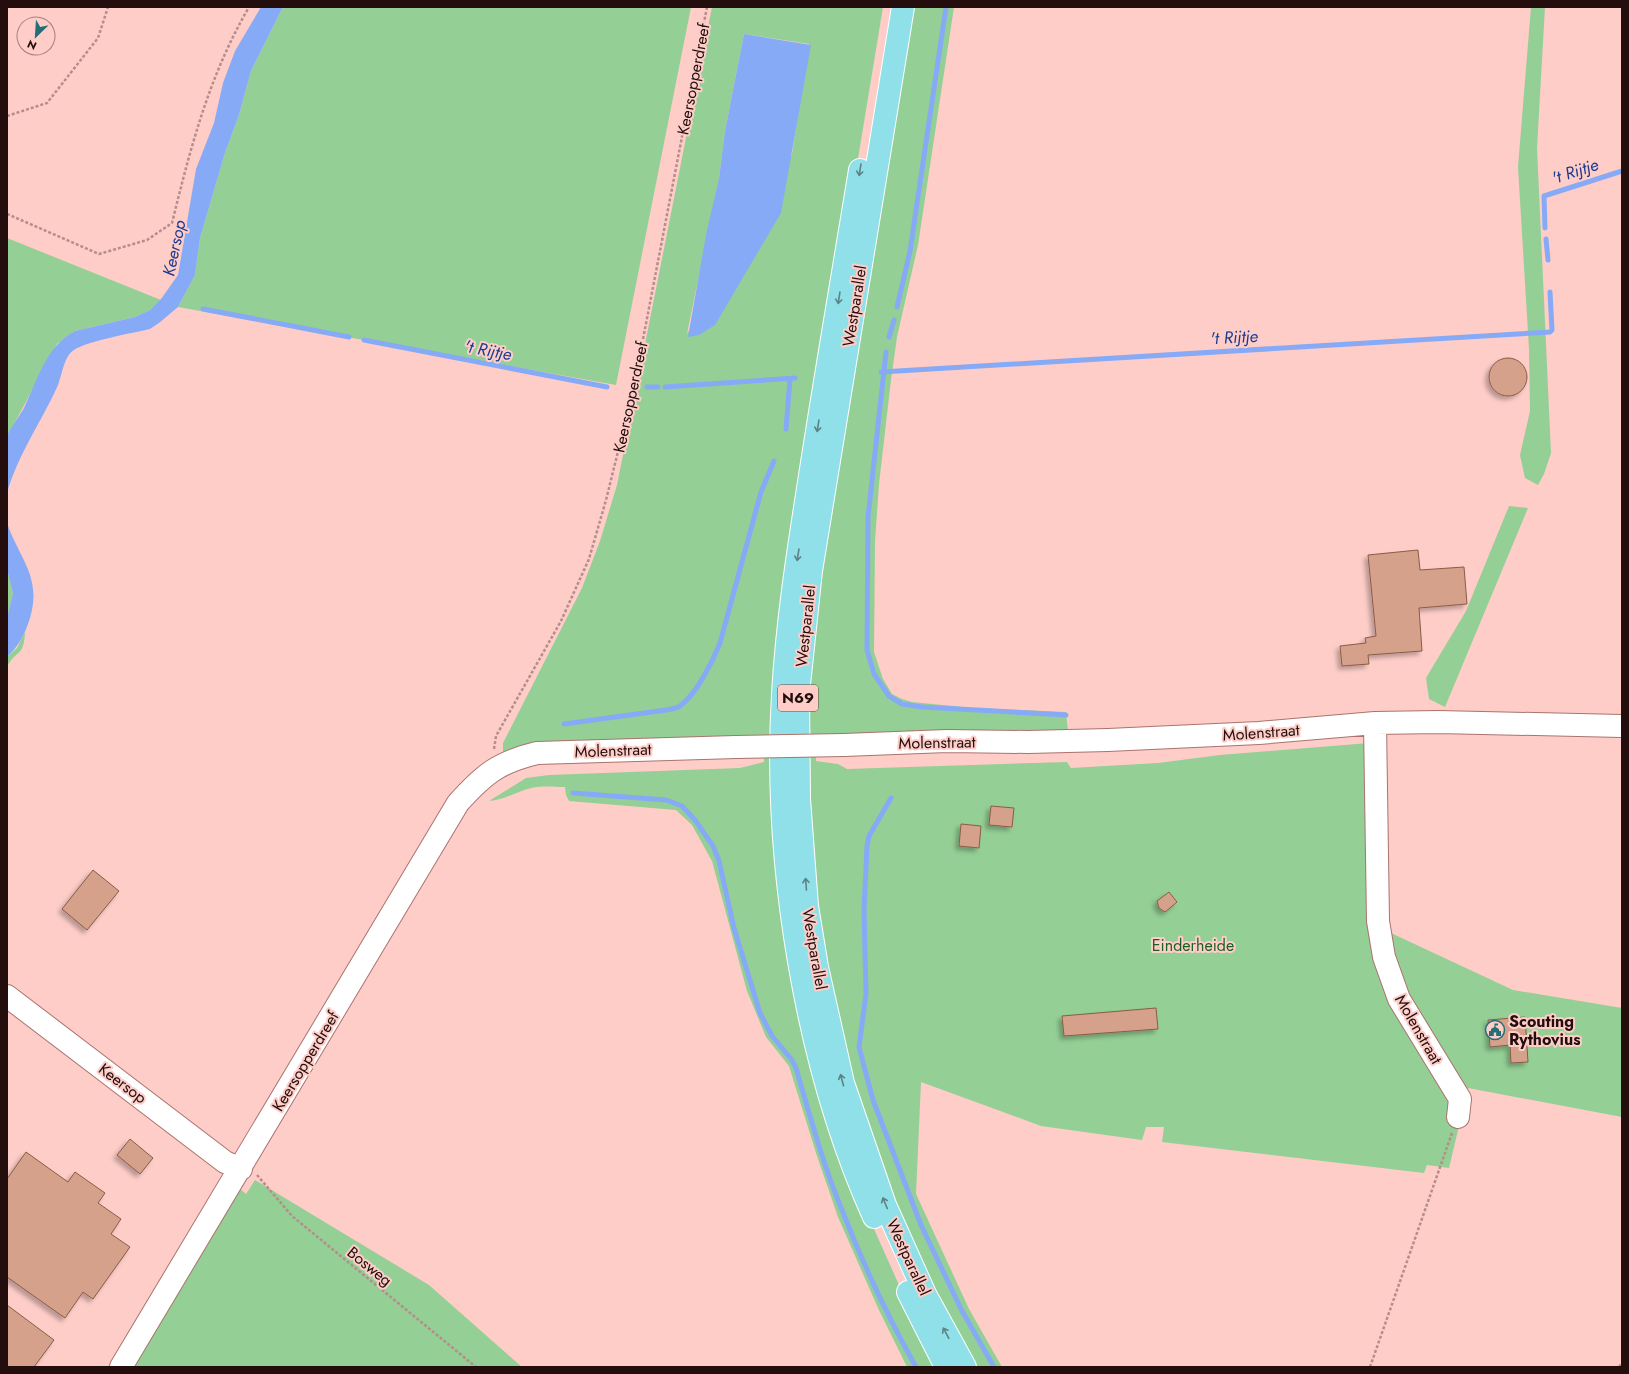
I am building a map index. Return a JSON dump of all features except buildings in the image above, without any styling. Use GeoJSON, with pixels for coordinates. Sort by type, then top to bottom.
{"type":"FeatureCollection","features":[{"type":"Feature","properties":{"kind":"main road","name":"Westparallel"},"geometry":{"type":"LineString","coordinates":[[888,7],[795,569],[783,694],[782,797],[792,912],[803,981],[828,1087],[847,1146],[871,1210],[911,1298],[946,1367]]}},
{"type":"Feature","properties":{"kind":"main road","name":"Westparallel"},"geometry":{"type":"LineString","coordinates":[[903,7],[811,571],[798,694],[799,799],[807,906],[817,967],[843,1083],[885,1205],[926,1294],[965,1367]]}},
{"type":"Feature","properties":{"kind":"street","name":"Molenstraat"},"geometry":{"type":"LineString","coordinates":[[500,765],[516,758],[537,753],[948,741],[1028,742],[1108,740],[1259,733],[1375,723],[1438,722],[1622,726]]}},
{"type":"Feature","properties":{"kind":"street","name":"Molenstraat"},"geometry":{"type":"LineString","coordinates":[[1375,723],[1378,921],[1384,957],[1399,999],[1460,1099],[1458,1117]]}},
{"type":"Feature","properties":{"kind":"street","name":"Keersopperdreef"},"geometry":{"type":"LineString","coordinates":[[121,1367],[249,1171],[458,803],[476,783],[500,765]]}},
{"type":"Feature","properties":{"kind":"street","name":"Keersop"},"geometry":{"type":"LineString","coordinates":[[7,996],[225,1162],[249,1171]]}},
{"type":"Feature","properties":{"kind":"path"},"geometry":{"type":"LineString","coordinates":[[7,116],[47,103],[98,38],[108,7]]}},
{"type":"Feature","properties":{"kind":"path"},"geometry":{"type":"LineString","coordinates":[[7,214],[100,254],[147,240],[172,223],[188,158],[213,80],[237,27],[249,7]]}},
{"type":"Feature","properties":{"kind":"path","name":"Keersopperdreef"},"geometry":{"type":"LineString","coordinates":[[500,765],[494,750],[496,736],[561,621],[589,559],[606,500],[633,391],[707,7]]}},
{"type":"Feature","properties":{"kind":"path"},"geometry":{"type":"LineString","coordinates":[[1370,1367],[1458,1117]]}},
{"type":"Feature","properties":{"kind":"path","name":"Bosweg"},"geometry":{"type":"LineString","coordinates":[[249,1171],[292,1216],[476,1367]]}},
{"type":"Feature","properties":{"kind":"path"},"geometry":{"type":"LineString","coordinates":[[1619,1367],[1622,1363]]}},
{"type":"Feature","properties":{"kind":"green space"},"geometry":{"type":"Polygon","coordinates":[[[283,7],[691,7],[616,385],[178,307],[195,275],[200,238],[225,153],[239,115],[251,71],[283,7]]]}},
{"type":"Feature","properties":{"kind":"green space"},"geometry":{"type":"Polygon","coordinates":[[[712,7],[883,7],[824,365],[779,693],[866,1211],[903,1294],[941,1367],[907,1367],[878,1308],[838,1217],[789,1066],[766,1037],[747,991],[712,861],[692,825],[676,810],[569,801],[566,795],[565,787],[531,788],[501,799],[489,801],[526,778],[549,775],[740,768],[764,762],[763,741],[503,754],[503,743],[582,588],[600,541],[617,485],[712,7]],[[744,34],[725,131],[719,178],[687,334],[792,154],[809,44],[744,34]]]}},
{"type":"Feature","properties":{"kind":"green space","name":"Einderheide"},"geometry":{"type":"Polygon","coordinates":[[[908,7],[954,7],[918,245],[897,337],[891,380],[879,484],[875,541],[874,652],[883,679],[892,694],[902,699],[912,702],[973,708],[1066,712],[1068,732],[815,740],[816,761],[838,764],[847,769],[1067,762],[1071,768],[1158,763],[1220,755],[1369,743],[1376,926],[1513,990],[1622,1008],[1622,1117],[1468,1088],[1449,1168],[1427,1165],[1424,1173],[1162,1142],[1164,1127],[1146,1127],[1142,1140],[1041,1126],[921,1082],[916,1194],[969,1309],[1002,1367],[970,1367],[864,1135],[812,893],[807,658],[908,7]]]}},
{"type":"Feature","properties":{"kind":"green space"},"geometry":{"type":"Polygon","coordinates":[[[1531,7],[1545,7],[1537,148],[1551,453],[1544,474],[1538,485],[1525,478],[1520,455],[1530,411],[1529,349],[1518,167],[1531,7]]]}},
{"type":"Feature","properties":{"kind":"green space"},"geometry":{"type":"Polygon","coordinates":[[[7,238],[161,300],[150,310],[135,317],[75,331],[57,344],[7,437],[7,238]]]}},
{"type":"Feature","properties":{"kind":"green space"},"geometry":{"type":"Polygon","coordinates":[[[1509,506],[1528,508],[1445,707],[1429,699],[1426,678],[1466,611],[1509,506]]]}},
{"type":"Feature","properties":{"kind":"green space"},"geometry":{"type":"Polygon","coordinates":[[[7,570],[13,593],[7,618],[7,570]]]}},
{"type":"Feature","properties":{"kind":"green space"},"geometry":{"type":"Polygon","coordinates":[[[25,632],[21,650],[10,661],[7,667],[7,657],[17,648],[25,632]]]}},
{"type":"Feature","properties":{"kind":"green space"},"geometry":{"type":"Polygon","coordinates":[[[255,1180],[429,1285],[522,1367],[132,1367],[239,1188],[246,1194],[255,1180]]]}},
{"type":"Feature","properties":{"kind":"water"},"geometry":{"type":"Polygon","coordinates":[[[261,7],[283,7],[251,71],[239,115],[225,153],[200,238],[195,275],[178,307],[150,329],[89,343],[71,353],[66,361],[52,398],[17,465],[7,493],[6,442],[8,434],[24,408],[44,365],[57,346],[75,331],[135,317],[150,310],[161,299],[178,275],[196,169],[214,123],[223,83],[235,51],[261,7]]]}},
{"type":"Feature","properties":{"kind":"water"},"geometry":{"type":"Polygon","coordinates":[[[744,34],[811,45],[781,213],[715,325],[699,335],[688,337],[706,235],[719,178],[725,131],[744,34]]]}},
{"type":"Feature","properties":{"kind":"water"},"geometry":{"type":"Polygon","coordinates":[[[7,523],[28,569],[33,591],[33,604],[26,629],[18,644],[7,657],[7,618],[13,593],[7,570],[7,523]]]}},
{"type":"Feature","properties":{"kind":"waterway"},"geometry":{"type":"LineString","coordinates":[[897,307],[910,251],[946,7]]}},
{"type":"Feature","properties":{"kind":"waterway","name":"'t Rijtje"},"geometry":{"type":"LineString","coordinates":[[1545,228],[1544,196],[1622,171]]}},
{"type":"Feature","properties":{"kind":"waterway","name":"'t Rijtje"},"geometry":{"type":"LineString","coordinates":[[1546,239],[1548,260]]}},
{"type":"Feature","properties":{"kind":"waterway","name":"'t Rijtje"},"geometry":{"type":"LineString","coordinates":[[881,372],[1550,332],[1552,330],[1550,292]]}},
{"type":"Feature","properties":{"kind":"waterway","name":"'t Rijtje"},"geometry":{"type":"LineString","coordinates":[[203,309],[349,337]]}},
{"type":"Feature","properties":{"kind":"waterway"},"geometry":{"type":"LineString","coordinates":[[889,337],[894,320]]}},
{"type":"Feature","properties":{"kind":"waterway","name":"'t Rijtje"},"geometry":{"type":"LineString","coordinates":[[364,340],[607,387]]}},
{"type":"Feature","properties":{"kind":"waterway"},"geometry":{"type":"LineString","coordinates":[[886,352],[868,517],[867,650],[874,674],[889,696],[902,704],[922,707],[1066,715]]}},
{"type":"Feature","properties":{"kind":"waterway","name":"'t Rijtje"},"geometry":{"type":"LineString","coordinates":[[665,387],[795,378]]}},
{"type":"Feature","properties":{"kind":"waterway"},"geometry":{"type":"LineString","coordinates":[[786,429],[790,379]]}},
{"type":"Feature","properties":{"kind":"waterway","name":"'t Rijtje"},"geometry":{"type":"LineString","coordinates":[[647,387],[658,387]]}},
{"type":"Feature","properties":{"kind":"waterway"},"geometry":{"type":"LineString","coordinates":[[564,724],[675,708],[680,706],[692,694],[713,659],[720,643],[761,492],[774,461]]}},
{"type":"Feature","properties":{"kind":"waterway"},"geometry":{"type":"LineString","coordinates":[[573,793],[666,800],[682,806],[695,820],[713,846],[719,861],[734,928],[760,1013],[772,1036],[792,1060],[796,1068],[835,1193],[876,1290],[916,1367]]}},
{"type":"Feature","properties":{"kind":"waterway"},"geometry":{"type":"LineString","coordinates":[[891,798],[869,836],[867,846],[864,910],[866,994],[859,1047],[873,1100],[921,1225],[962,1311],[994,1367]]}},
{"type":"Feature","properties":{"kind":"place","name":"Scouting Rythovius"},"geometry":{"type":"Point","coordinates":[1495,1030]}}]}
